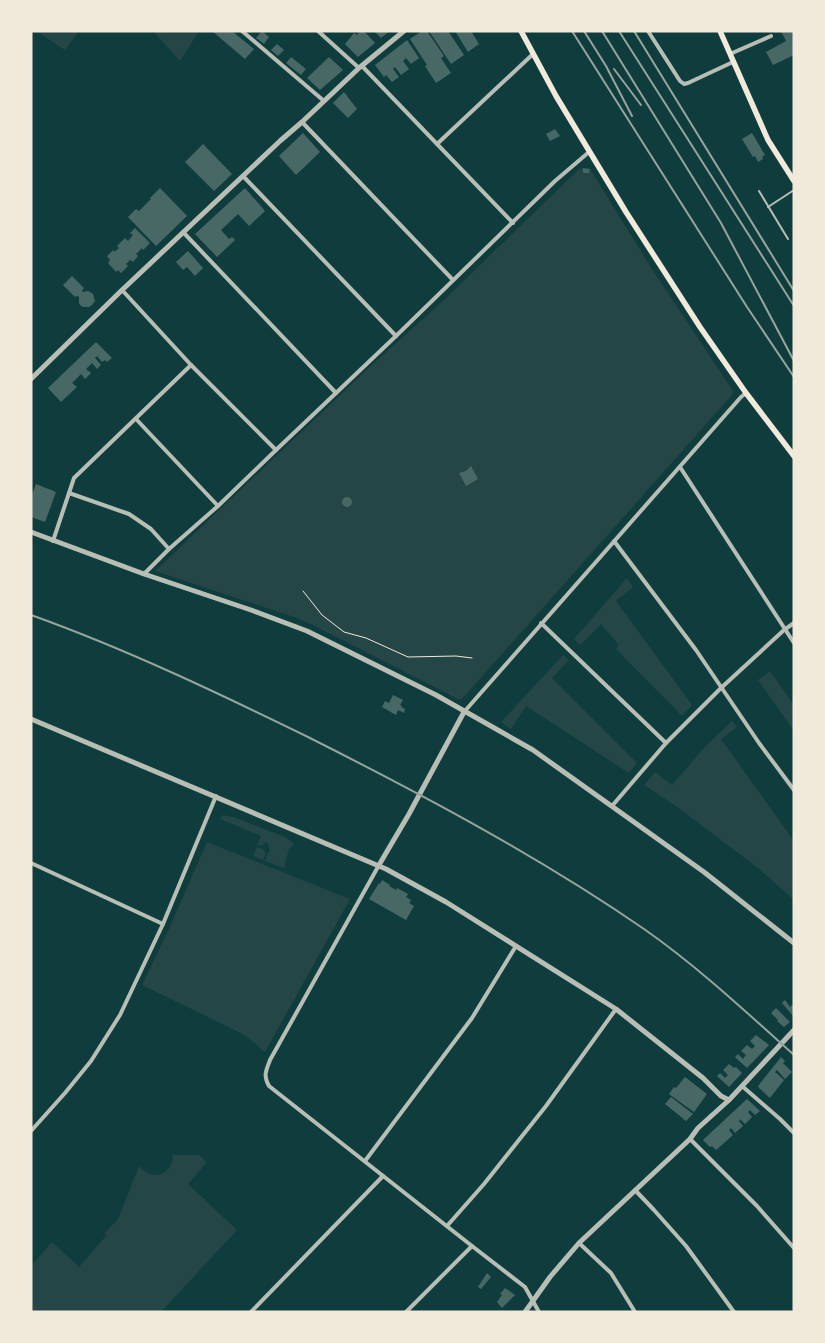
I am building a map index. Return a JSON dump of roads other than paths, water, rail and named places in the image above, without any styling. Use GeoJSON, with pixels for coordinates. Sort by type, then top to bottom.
{"type":"FeatureCollection","features":[{"type":"Feature","properties":{"kind":"main road"},"geometry":{"type":"LineString","coordinates":[[521,31],[589,152],[696,319],[746,394],[794,456]]}},
{"type":"Feature","properties":{"kind":"main road"},"geometry":{"type":"LineString","coordinates":[[720,31],[768,140],[793,178]]}},
{"type":"Feature","properties":{"kind":"street"},"geometry":{"type":"LineString","coordinates":[[242,31],[324,101]]}},
{"type":"Feature","properties":{"kind":"street"},"geometry":{"type":"LineString","coordinates":[[318,31],[361,67],[513,223]]}},
{"type":"Feature","properties":{"kind":"street"},"geometry":{"type":"LineString","coordinates":[[31,378],[280,141],[361,67],[404,31]]}},
{"type":"Feature","properties":{"kind":"street"},"geometry":{"type":"LineString","coordinates":[[648,31],[680,81],[684,84],[733,62]]}},
{"type":"Feature","properties":{"kind":"street"},"geometry":{"type":"LineString","coordinates":[[730,54],[771,36]]}},
{"type":"Feature","properties":{"kind":"street"},"geometry":{"type":"LineString","coordinates":[[437,144],[533,54]]}},
{"type":"Feature","properties":{"kind":"street"},"geometry":{"type":"LineString","coordinates":[[302,122],[453,280]]}},
{"type":"Feature","properties":{"kind":"street"},"geometry":{"type":"LineString","coordinates":[[144,574],[396,336],[555,181],[589,152]]}},
{"type":"Feature","properties":{"kind":"street"},"geometry":{"type":"LineString","coordinates":[[243,176],[396,336]]}},
{"type":"Feature","properties":{"kind":"street"},"geometry":{"type":"LineString","coordinates":[[183,232],[336,393]]}},
{"type":"Feature","properties":{"kind":"street"},"geometry":{"type":"LineString","coordinates":[[122,290],[191,365],[276,450]]}},
{"type":"Feature","properties":{"kind":"street"},"geometry":{"type":"LineString","coordinates":[[53,541],[74,478],[191,365]]}},
{"type":"Feature","properties":{"kind":"street"},"geometry":{"type":"LineString","coordinates":[[539,1312],[525,1287],[269,1086],[265,1074],[270,1060],[409,814],[464,712],[741,397],[746,394]]}},
{"type":"Feature","properties":{"kind":"street"},"geometry":{"type":"LineString","coordinates":[[136,419],[218,506]]}},
{"type":"Feature","properties":{"kind":"street"},"geometry":{"type":"LineString","coordinates":[[680,467],[794,643]]}},
{"type":"Feature","properties":{"kind":"street"},"geometry":{"type":"LineString","coordinates":[[69,493],[129,514],[151,529],[169,549]]}},
{"type":"Feature","properties":{"kind":"street"},"geometry":{"type":"LineString","coordinates":[[31,532],[144,574],[308,631],[436,695],[533,750],[704,872],[794,943]]}},
{"type":"Feature","properties":{"kind":"street"},"geometry":{"type":"LineString","coordinates":[[614,541],[696,650],[794,790]]}},
{"type":"Feature","properties":{"kind":"street"},"geometry":{"type":"LineString","coordinates":[[542,623],[666,743]]}},
{"type":"Feature","properties":{"kind":"street"},"geometry":{"type":"LineString","coordinates":[[612,806],[666,743],[721,688],[794,623]]}},
{"type":"Feature","properties":{"kind":"street"},"geometry":{"type":"LineString","coordinates":[[31,718],[379,865],[446,902],[616,1009],[703,1078],[721,1096],[730,1100]]}},
{"type":"Feature","properties":{"kind":"street"},"geometry":{"type":"LineString","coordinates":[[31,1131],[91,1060],[120,1015],[163,924],[216,796]]}},
{"type":"Feature","properties":{"kind":"street"},"geometry":{"type":"LineString","coordinates":[[32,864],[163,924]]}},
{"type":"Feature","properties":{"kind":"street"},"geometry":{"type":"LineString","coordinates":[[365,1161],[472,1018],[516,946]]}},
{"type":"Feature","properties":{"kind":"street"},"geometry":{"type":"LineString","coordinates":[[446,1226],[484,1184],[546,1106],[616,1009]]}},
{"type":"Feature","properties":{"kind":"street"},"geometry":{"type":"LineString","coordinates":[[525,1312],[550,1277],[579,1243],[690,1139],[698,1128],[730,1100],[792,1031]]}},
{"type":"Feature","properties":{"kind":"street"},"geometry":{"type":"LineString","coordinates":[[742,1086],[794,1133]]}},
{"type":"Feature","properties":{"kind":"street"},"geometry":{"type":"LineString","coordinates":[[690,1139],[757,1206],[794,1248]]}},
{"type":"Feature","properties":{"kind":"street"},"geometry":{"type":"LineString","coordinates":[[251,1312],[383,1176]]}},
{"type":"Feature","properties":{"kind":"street"},"geometry":{"type":"LineString","coordinates":[[635,1190],[686,1246],[734,1312]]}},
{"type":"Feature","properties":{"kind":"street"},"geometry":{"type":"LineString","coordinates":[[579,1243],[611,1273],[635,1312]]}},
{"type":"Feature","properties":{"kind":"street"},"geometry":{"type":"LineString","coordinates":[[406,1312],[472,1246]]}},
{"type":"Feature","properties":{"kind":"lane"},"geometry":{"type":"LineString","coordinates":[[768,207],[794,190]]}},
{"type":"Feature","properties":{"kind":"lane"},"geometry":{"type":"LineString","coordinates":[[759,191],[788,239]]}},
{"type":"Feature","properties":{"kind":"railway"},"geometry":{"type":"LineString","coordinates":[[572,31],[747,307],[794,377]]}},
{"type":"Feature","properties":{"kind":"railway"},"geometry":{"type":"LineString","coordinates":[[584,31],[606,66],[632,116]]}},
{"type":"Feature","properties":{"kind":"railway"},"geometry":{"type":"LineString","coordinates":[[602,31],[721,223],[794,361]]}},
{"type":"Feature","properties":{"kind":"railway"},"geometry":{"type":"LineString","coordinates":[[619,31],[794,306]]}},
{"type":"Feature","properties":{"kind":"railway"},"geometry":{"type":"LineString","coordinates":[[634,31],[794,291]]}},
{"type":"Feature","properties":{"kind":"railway"},"geometry":{"type":"LineString","coordinates":[[614,69],[641,105]]}},
{"type":"Feature","properties":{"kind":"railway"},"geometry":{"type":"LineString","coordinates":[[31,615],[137,657],[308,737],[394,781],[521,851],[604,902],[664,943],[720,989],[794,1055]]}}]}
